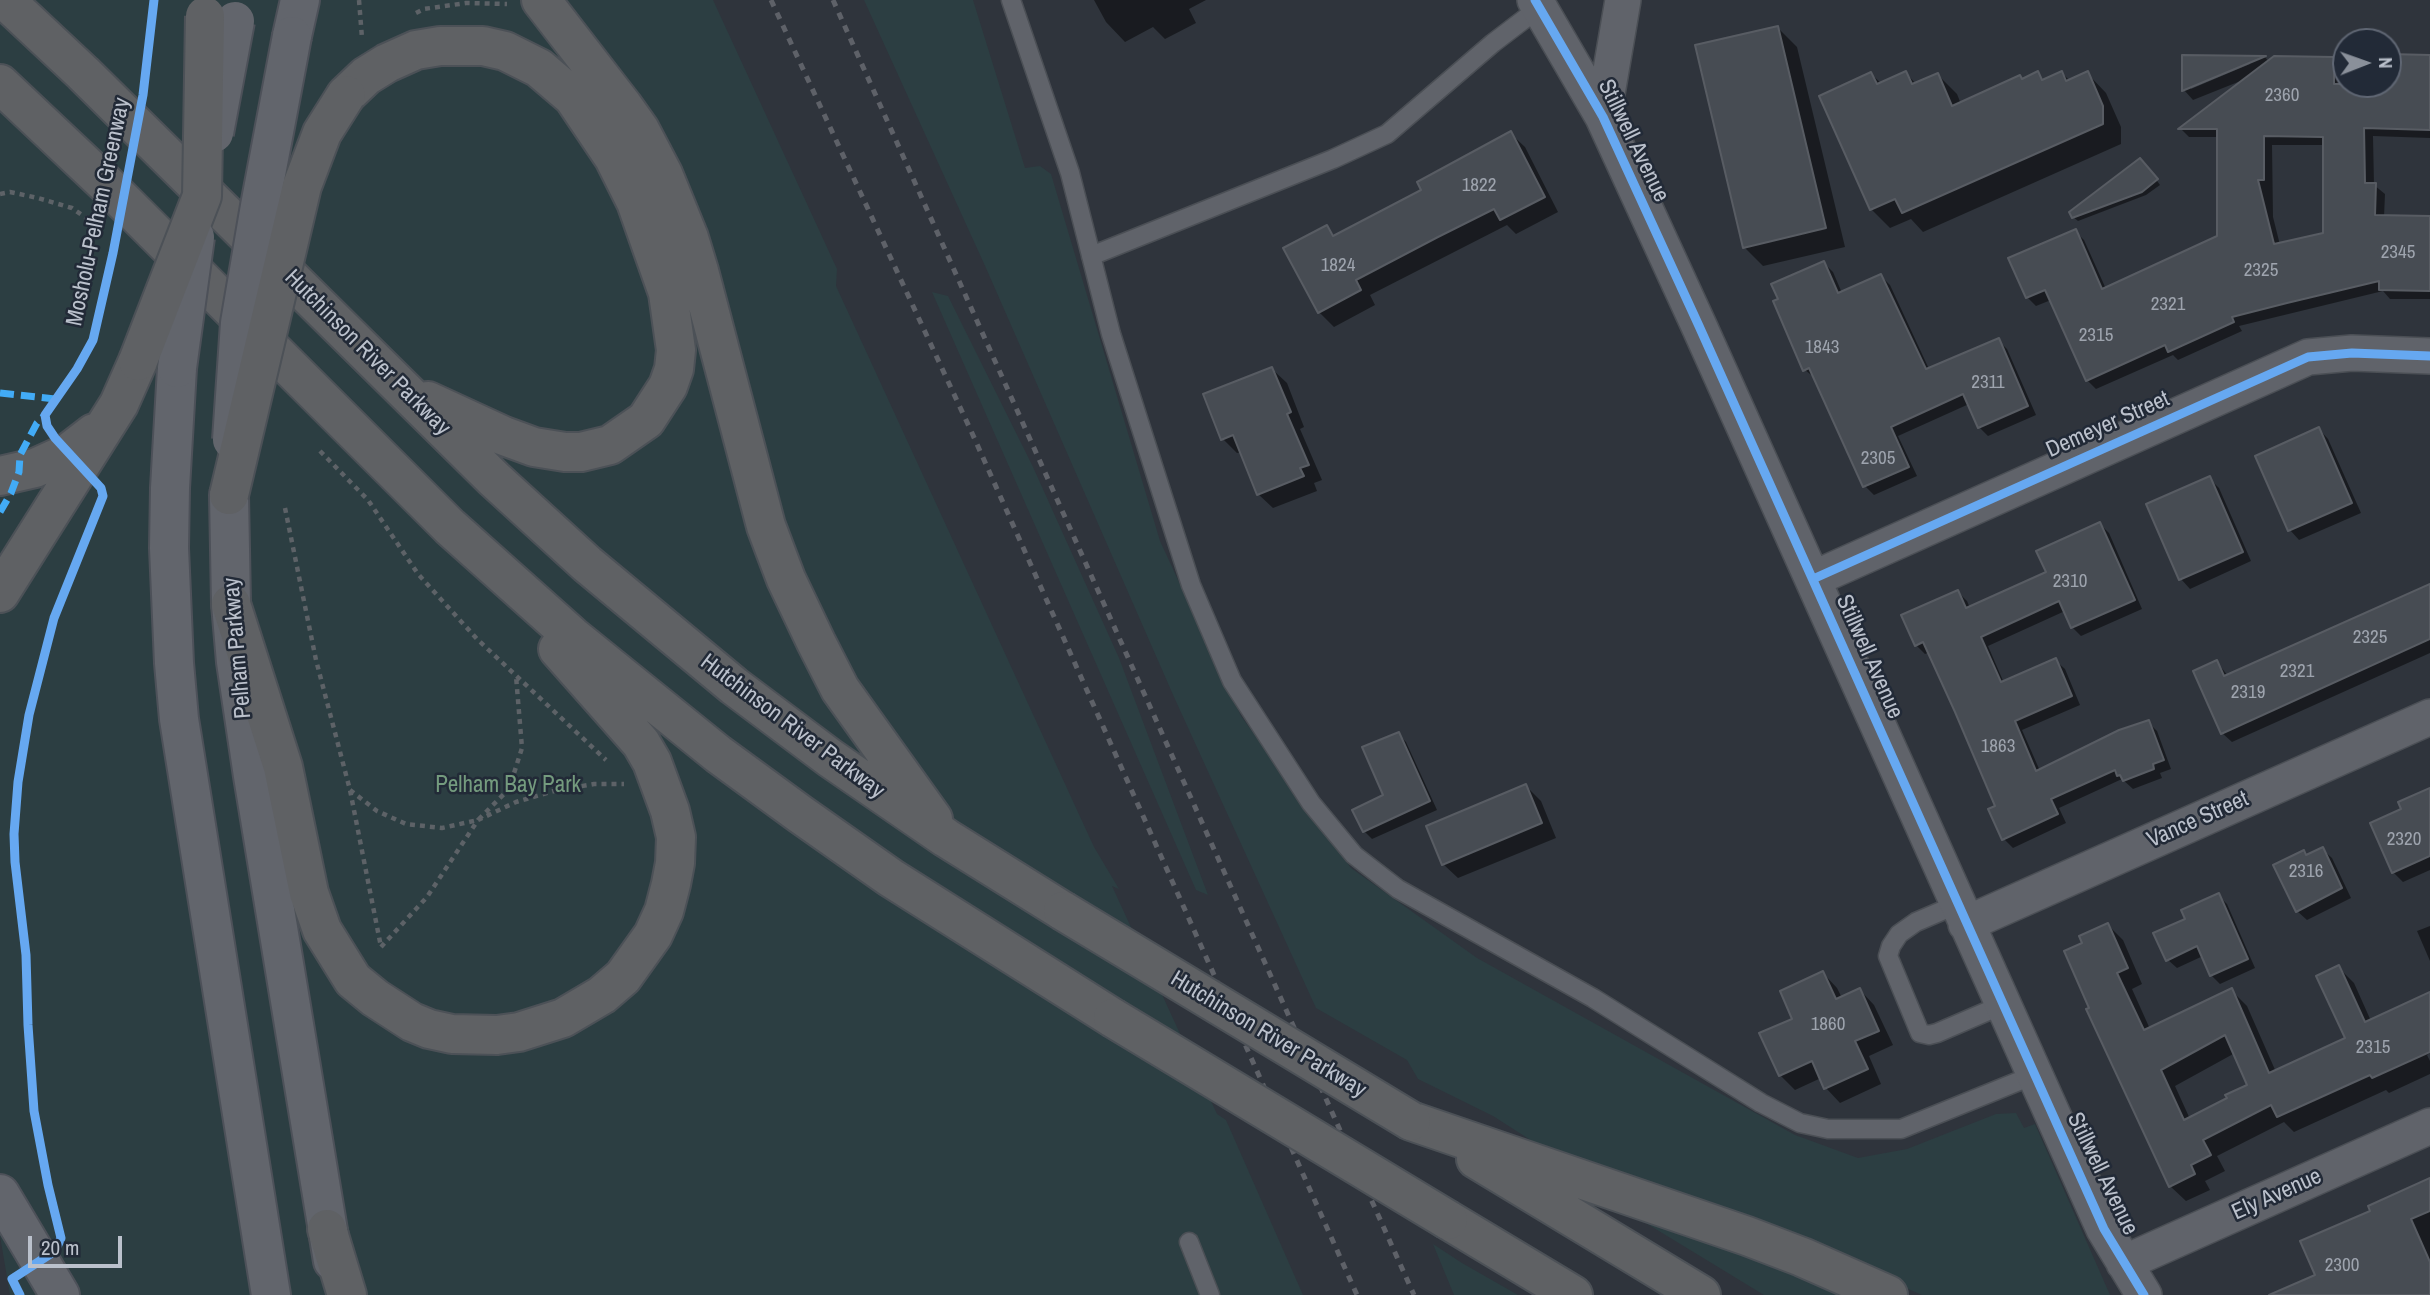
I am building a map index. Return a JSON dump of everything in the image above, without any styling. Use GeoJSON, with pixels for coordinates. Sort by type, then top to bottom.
{"type":"FeatureCollection","features":[{"type":"Feature","properties":{"kind":"highway","name":"Hutchinson River Parkway"},"geometry":{"type":"LineString","coordinates":[[5,0],[83,73],[543,525],[649,618],[782,723],[946,838],[1063,911],[1701,1295]]}},
{"type":"Feature","properties":{"kind":"highway"},"geometry":{"type":"LineString","coordinates":[[541,0],[624,106],[663,174],[684,224],[699,271],[766,526],[786,579],[840,688],[946,838]]}},
{"type":"Feature","properties":{"kind":"highway"},"geometry":{"type":"LineString","coordinates":[[0,593],[119,404],[202,197],[221,9]]}},
{"type":"Feature","properties":{"kind":"highway"},"geometry":{"type":"LineString","coordinates":[[229,495],[302,186],[322,133],[346,95],[366,76],[387,62],[416,50],[440,46],[464,45],[494,49],[539,68],[573,97],[614,158],[652,241],[672,313],[676,350],[674,369],[657,406],[646,421],[610,445],[590,451],[565,452],[519,442],[403,390]]}},
{"type":"Feature","properties":{"kind":"highway"},"geometry":{"type":"LineString","coordinates":[[1,86],[106,184],[450,527],[563,629],[728,762],[891,878],[1113,1018],[1573,1295]]}},
{"type":"Feature","properties":{"kind":"highway"},"geometry":{"type":"LineString","coordinates":[[0,476],[35,468],[68,453],[107,423]]}},
{"type":"Feature","properties":{"kind":"highway"},"geometry":{"type":"LineString","coordinates":[[231,604],[283,767],[303,866],[316,914],[331,947],[353,980],[394,1012],[429,1029],[452,1034],[497,1035],[519,1032],[564,1018],[602,995],[623,976],[653,935],[664,911],[675,863],[676,837],[670,811],[652,762],[641,743],[450,527]]}},
{"type":"Feature","properties":{"kind":"highway"},"geometry":{"type":"LineString","coordinates":[[1411,1121],[1747,1236],[1888,1295]]}},
{"type":"Feature","properties":{"kind":"highway"},"geometry":{"type":"LineString","coordinates":[[327,1229],[346,1295]]}},
{"type":"Feature","properties":{"kind":"main road","name":"Pelham Parkway"},"geometry":{"type":"LineString","coordinates":[[296,18],[240,323],[229,495],[231,604],[236,662],[251,765],[338,1295]]}},
{"type":"Feature","properties":{"kind":"main road"},"geometry":{"type":"LineString","coordinates":[[202,197],[191,256],[177,368],[170,488],[174,663],[179,719],[271,1295]]}},
{"type":"Feature","properties":{"kind":"main road"},"geometry":{"type":"LineString","coordinates":[[0,1194],[60,1295]]}},
{"type":"Feature","properties":{"kind":"street"},"geometry":{"type":"LineString","coordinates":[[1603,117],[1623,0]]}},
{"type":"Feature","properties":{"kind":"street","name":"Stillwell Avenue"},"geometry":{"type":"LineString","coordinates":[[1546,3],[1603,117],[2104,1229],[2144,1295]]}},
{"type":"Feature","properties":{"kind":"street","name":"Demeyer Street"},"geometry":{"type":"LineString","coordinates":[[1813,579],[2308,357],[2352,353],[2430,356]]}},
{"type":"Feature","properties":{"kind":"street","name":"Vance Street"},"geometry":{"type":"LineString","coordinates":[[1962,914],[2430,717]]}},
{"type":"Feature","properties":{"kind":"street","name":"Ely Avenue"},"geometry":{"type":"LineString","coordinates":[[2124,1263],[2430,1126]]}},
{"type":"Feature","properties":{"kind":"lane"},"geometry":{"type":"LineString","coordinates":[[1011,0],[1070,173],[1111,334],[1191,585],[1232,681],[1311,803],[1354,855],[1398,889],[1593,998],[1761,1103],[1800,1123],[1828,1129],[1901,1129],[2034,1076]]}},
{"type":"Feature","properties":{"kind":"lane"},"geometry":{"type":"LineString","coordinates":[[1091,256],[1333,159],[1387,134],[1493,43],[1546,3]]}},
{"type":"Feature","properties":{"kind":"lane"},"geometry":{"type":"LineString","coordinates":[[1962,914],[1916,922],[1899,934],[1891,946],[1888,956],[1920,1032],[1928,1035],[1937,1033],[2002,1005]]}},
{"type":"Feature","properties":{"kind":"lane"},"geometry":{"type":"LineString","coordinates":[[1189,1242],[1210,1295]]}},
{"type":"Feature","properties":{"kind":"path"},"geometry":{"type":"LineString","coordinates":[[359,0],[362,40]]}},
{"type":"Feature","properties":{"kind":"path"},"geometry":{"type":"LineString","coordinates":[[0,194],[19,194],[72,208],[94,223]]}},
{"type":"Feature","properties":{"kind":"path"},"geometry":{"type":"LineString","coordinates":[[314,445],[368,500],[418,573],[477,639],[612,766]]}},
{"type":"Feature","properties":{"kind":"path"},"geometry":{"type":"LineString","coordinates":[[285,508],[316,660],[350,790],[381,947],[427,897],[478,820],[509,789],[522,748],[516,676]]}},
{"type":"Feature","properties":{"kind":"path"},"geometry":{"type":"LineString","coordinates":[[350,790],[377,811],[406,824],[442,828],[478,820],[516,802],[554,790],[594,784],[632,784],[622,775]]}},
{"type":"Feature","properties":{"kind":"green space","name":"Pelham Bay Park"},"geometry":{"type":"Polygon","coordinates":[[[0,0],[713,0],[837,269],[836,286],[1094,847],[1119,889],[1112,886],[1217,1114],[1226,1120],[1303,1295],[10,1295],[0,1236],[0,0]]]}},
{"type":"Feature","properties":{"kind":"green space"},"geometry":{"type":"Polygon","coordinates":[[[864,0],[973,0],[1025,168],[1040,166],[1051,174],[1160,541],[1241,716],[1351,868],[1477,958],[1795,1135],[1858,1158],[1907,1149],[1996,1114],[2016,1113],[2024,1128],[2035,1124],[2110,1295],[1922,1295],[1801,1242],[1557,1157],[1493,1116],[1418,1079],[1407,1060],[1316,1008],[1174,697],[986,268],[864,0]]]}},
{"type":"Feature","properties":{"kind":"green space"},"geometry":{"type":"Polygon","coordinates":[[[932,292],[948,296],[1033,467],[1119,658],[1208,895],[1196,890],[932,292]]]}},
{"type":"Feature","properties":{"kind":"green space"},"geometry":{"type":"Polygon","coordinates":[[[1613,1203],[1864,1295],[1764,1295],[1613,1203]]]}},
{"type":"Feature","properties":{"kind":"green space"},"geometry":{"type":"Polygon","coordinates":[[[1433,1244],[1462,1263],[1518,1295],[1454,1295],[1433,1244]]]}},
{"type":"Feature","properties":{"kind":"building"},"geometry":{"type":"Polygon","coordinates":[[[1778,26],[1826,228],[1743,248],[1695,45],[1778,26]]]}},
{"type":"Feature","properties":{"kind":"building"},"geometry":{"type":"Polygon","coordinates":[[[2402,54],[2430,55],[2430,130],[2364,128],[2365,183],[2376,183],[2375,215],[2430,216],[2430,291],[2379,290],[2379,281],[2232,317],[2234,322],[2168,352],[2165,345],[2086,381],[2045,290],[2026,298],[2008,258],[2076,229],[2102,289],[2217,236],[2217,129],[2178,129],[2274,56],[2332,57],[2332,98],[2402,98],[2402,54]],[[2264,136],[2264,180],[2258,180],[2274,244],[2323,233],[2323,137],[2264,136]]]}},
{"type":"Feature","properties":{"kind":"building"},"geometry":{"type":"Polygon","coordinates":[[[2182,55],[2266,56],[2182,91],[2182,55]]]}},
{"type":"Feature","properties":{"kind":"building"},"geometry":{"type":"Polygon","coordinates":[[[1906,71],[1912,84],[1938,73],[1952,106],[2020,75],[2022,79],[2038,71],[2042,80],[2062,71],[2066,81],[2088,71],[2103,106],[2103,124],[1902,213],[1895,199],[1870,210],[1819,96],[1871,72],[1877,84],[1906,71]]]}},
{"type":"Feature","properties":{"kind":"building"},"geometry":{"type":"Polygon","coordinates":[[[1511,131],[1545,197],[1500,220],[1494,209],[1438,237],[1356,280],[1361,290],[1318,313],[1283,248],[1327,225],[1333,236],[1421,190],[1417,182],[1511,131]]]}},
{"type":"Feature","properties":{"kind":"building"},"geometry":{"type":"Polygon","coordinates":[[[2140,158],[2158,179],[2142,192],[2072,218],[2069,212],[2140,158]]]}},
{"type":"Feature","properties":{"kind":"building"},"geometry":{"type":"Polygon","coordinates":[[[1824,261],[1838,293],[1881,274],[1926,369],[1999,338],[2028,406],[1978,428],[1963,394],[1891,427],[1909,467],[1863,487],[1809,368],[1803,371],[1773,301],[1778,299],[1771,284],[1824,261]]]}},
{"type":"Feature","properties":{"kind":"building"},"geometry":{"type":"Polygon","coordinates":[[[1272,367],[1291,412],[1287,414],[1309,465],[1300,468],[1304,476],[1257,495],[1233,435],[1221,440],[1203,394],[1272,367]]]}},
{"type":"Feature","properties":{"kind":"building"},"geometry":{"type":"Polygon","coordinates":[[[2319,427],[2352,503],[2288,531],[2255,456],[2319,427]]]}},
{"type":"Feature","properties":{"kind":"building"},"geometry":{"type":"Polygon","coordinates":[[[2210,476],[2243,552],[2179,580],[2146,504],[2210,476]]]}},
{"type":"Feature","properties":{"kind":"building"},"geometry":{"type":"Polygon","coordinates":[[[2100,522],[2135,600],[2071,628],[2059,601],[1981,637],[2001,682],[2056,658],[2072,696],[2015,721],[2036,771],[2119,730],[2149,720],[2164,760],[2153,764],[2154,769],[2123,781],[2115,770],[2051,799],[2058,814],[2002,840],[1988,809],[1995,806],[1955,712],[1923,642],[1915,646],[1901,615],[1958,590],[1966,608],[2046,572],[2036,551],[2100,522]]]}},
{"type":"Feature","properties":{"kind":"building"},"geometry":{"type":"Polygon","coordinates":[[[2430,584],[2430,639],[2221,734],[2193,671],[2217,660],[2224,676],[2430,584]]]}},
{"type":"Feature","properties":{"kind":"building"},"geometry":{"type":"Polygon","coordinates":[[[1399,732],[1430,801],[1363,832],[1352,810],[1383,795],[1362,747],[1399,732]]]}},
{"type":"Feature","properties":{"kind":"building"},"geometry":{"type":"Polygon","coordinates":[[[1526,784],[1542,823],[1442,865],[1426,826],[1526,784]]]}},
{"type":"Feature","properties":{"kind":"building"},"geometry":{"type":"Polygon","coordinates":[[[2430,788],[2430,856],[2392,873],[2370,823],[2401,809],[2398,802],[2430,788]]]}},
{"type":"Feature","properties":{"kind":"building"},"geometry":{"type":"Polygon","coordinates":[[[2323,847],[2342,888],[2296,912],[2273,865],[2304,850],[2306,855],[2323,847]]]}},
{"type":"Feature","properties":{"kind":"building"},"geometry":{"type":"Polygon","coordinates":[[[2219,893],[2248,959],[2210,976],[2197,946],[2166,961],[2153,933],[2185,919],[2181,910],[2219,893]]]}},
{"type":"Feature","properties":{"kind":"building"},"geometry":{"type":"Polygon","coordinates":[[[2108,923],[2128,968],[2117,973],[2144,1030],[2232,988],[2269,1073],[2345,1038],[2316,976],[2339,965],[2365,1022],[2430,992],[2430,1052],[2372,1078],[2370,1075],[2277,1117],[2271,1105],[2203,1140],[2211,1155],[2191,1165],[2195,1174],[2169,1187],[2086,1009],[2089,1008],[2064,951],[2082,943],[2079,936],[2108,923]],[[2225,1035],[2161,1070],[2184,1120],[2247,1085],[2225,1035]]]}},
{"type":"Feature","properties":{"kind":"building"},"geometry":{"type":"Polygon","coordinates":[[[1823,971],[1836,999],[1860,988],[1879,1031],[1855,1041],[1868,1069],[1824,1089],[1812,1061],[1779,1076],[1759,1033],[1792,1019],[1780,991],[1823,971]]]}},
{"type":"Feature","properties":{"kind":"building"},"geometry":{"type":"Polygon","coordinates":[[[2430,1178],[2430,1211],[2411,1219],[2430,1262],[2430,1295],[2269,1295],[2315,1275],[2300,1241],[2370,1211],[2368,1206],[2430,1178]]]}},
{"type":"Feature","properties":{"kind":"railway"},"geometry":{"type":"LineString","coordinates":[[771,0],[972,433],[1357,1295]]}},
{"type":"Feature","properties":{"kind":"railway"},"geometry":{"type":"LineString","coordinates":[[833,0],[1414,1295]]}},
{"type":"Feature","properties":{"kind":"marked path"},"geometry":{"type":"LineString","coordinates":[[0,393],[55,399]]}},
{"type":"Feature","properties":{"kind":"marked path"},"geometry":{"type":"LineString","coordinates":[[0,512],[19,472],[20,455],[37,423],[45,415]]}},
{"type":"Feature","properties":{"kind":"cycle path","name":"Mosholu-Pelham Greenway"},"geometry":{"type":"LineString","coordinates":[[20,1295],[12,1279],[55,1251],[61,1238],[34,1111],[26,955],[15,862],[18,782],[29,715],[54,618],[103,496],[101,488],[55,438],[47,426],[45,415],[77,369],[93,340],[113,253],[143,95],[154,0]]}},
{"type":"Feature","properties":{"kind":"cycle path"},"geometry":{"type":"LineString","coordinates":[[1535,0],[1603,117],[2104,1229],[2144,1295]]}},
{"type":"Feature","properties":{"kind":"cycle path"},"geometry":{"type":"LineString","coordinates":[[1813,579],[2308,357],[2352,353],[2430,356]]}}]}
